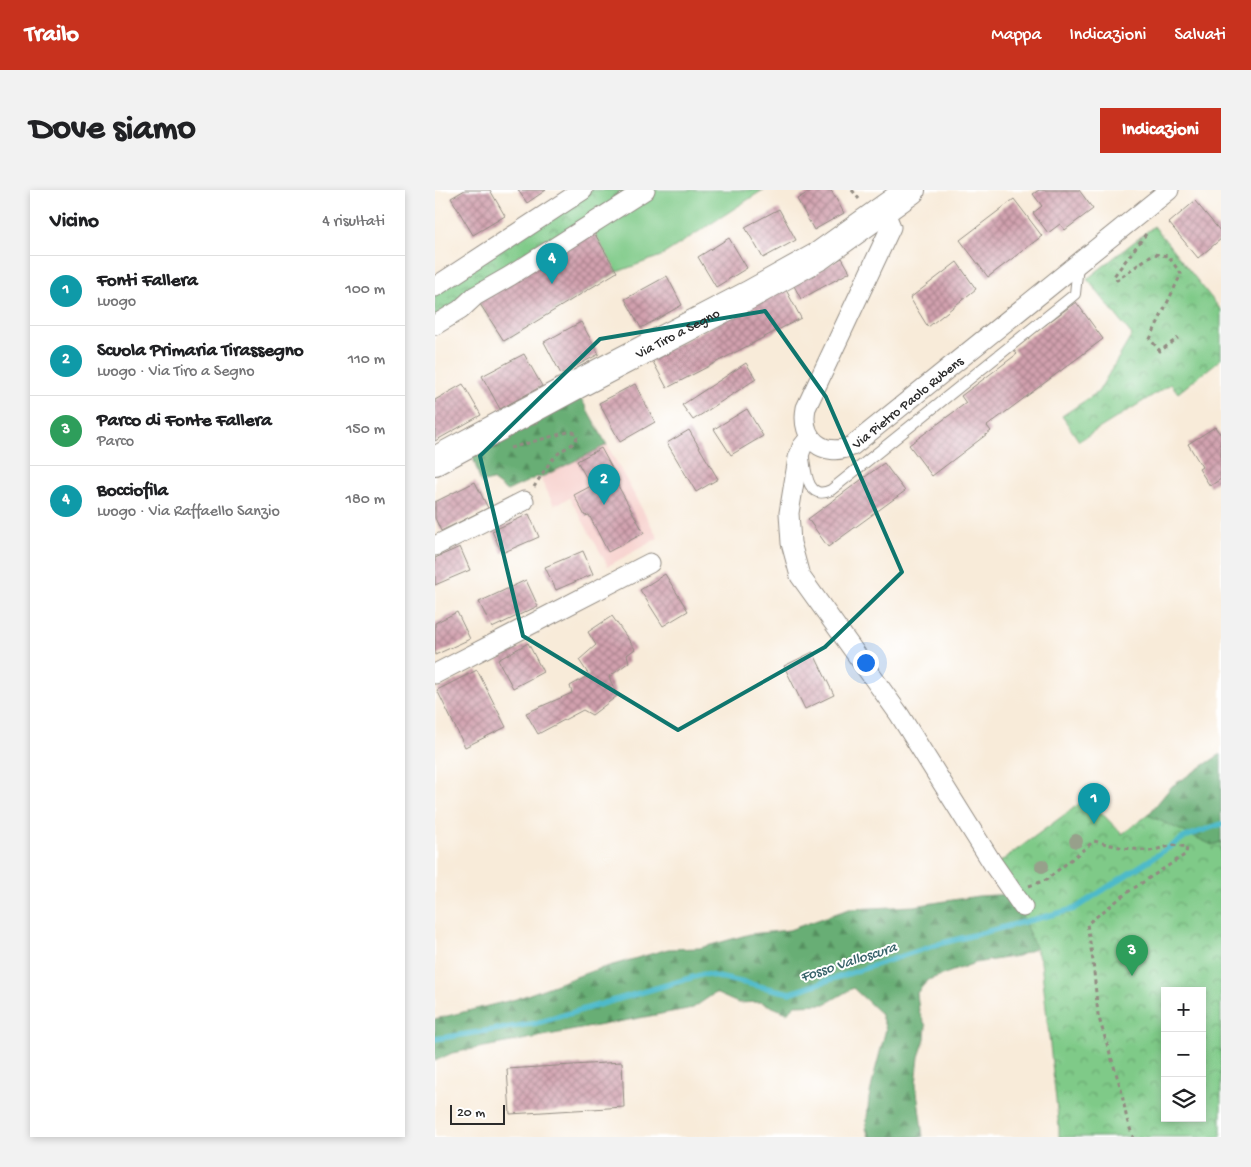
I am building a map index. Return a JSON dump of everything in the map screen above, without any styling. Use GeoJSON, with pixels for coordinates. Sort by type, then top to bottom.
{"type":"FeatureCollection","features":[{"type":"Feature","properties":{"kind":"main road","name":"Via Tiro a Segno"},"geometry":{"type":"LineString","coordinates":[[435,461],[819,256],[911,190]]}},
{"type":"Feature","properties":{"kind":"street"},"geometry":{"type":"LineString","coordinates":[[435,287],[583,190]]}},
{"type":"Feature","properties":{"kind":"street"},"geometry":{"type":"LineString","coordinates":[[435,325],[459,310],[475,296],[510,276],[645,190]]}},
{"type":"Feature","properties":{"kind":"street","name":"Via Pietro Paolo Rubens"},"geometry":{"type":"LineString","coordinates":[[806,442],[815,442],[829,450],[845,449],[852,446],[1169,190]]}},
{"type":"Feature","properties":{"kind":"street"},"geometry":{"type":"LineString","coordinates":[[884,210],[891,227],[806,408],[804,417],[806,442],[798,458],[789,513],[791,543],[800,576],[899,714],[993,864],[1023,908]]}},
{"type":"Feature","properties":{"kind":"street"},"geometry":{"type":"LineString","coordinates":[[435,546],[524,501]]}},
{"type":"Feature","properties":{"kind":"street"},"geometry":{"type":"LineString","coordinates":[[435,674],[650,563]]}},
{"type":"Feature","properties":{"kind":"lane"},"geometry":{"type":"LineString","coordinates":[[806,442],[807,478],[811,487],[822,493],[831,490],[1075,294],[1078,264]]}},
{"type":"Feature","properties":{"kind":"path"},"geometry":{"type":"LineString","coordinates":[[1149,231],[1114,276],[1117,280],[1153,254],[1168,256],[1181,274],[1150,340],[1160,352],[1178,338]]}},
{"type":"Feature","properties":{"kind":"path"},"geometry":{"type":"LineString","coordinates":[[503,450],[568,432],[577,434],[576,442],[559,453],[540,478]]}},
{"type":"Feature","properties":{"kind":"path"},"geometry":{"type":"LineString","coordinates":[[1012,891],[1046,880],[1094,841],[1124,848],[1150,851],[1174,845],[1187,847],[1186,854],[1128,892],[1087,924],[1093,961],[1098,1015],[1121,1089],[1127,1120],[1133,1137]]}},
{"type":"Feature","properties":{"kind":"highlighted area"},"geometry":{"type":"Polygon","coordinates":[[[765,311],[826,397],[902,572],[825,647],[678,730],[523,636],[480,456],[600,339],[765,311]]]}},
{"type":"Feature","properties":{"kind":"shaded area"},"geometry":{"type":"Polygon","coordinates":[[[607,445],[658,538],[608,566],[570,498],[554,505],[540,478],[607,445]]]}},
{"type":"Feature","properties":{"kind":"green space"},"geometry":{"type":"Polygon","coordinates":[[[583,190],[645,190],[435,323],[435,287],[583,190]]]}},
{"type":"Feature","properties":{"kind":"green space"},"geometry":{"type":"Polygon","coordinates":[[[643,190],[763,190],[661,256],[617,272],[504,341],[475,296],[643,190]]]}},
{"type":"Feature","properties":{"kind":"green space"},"geometry":{"type":"Polygon","coordinates":[[[1154,226],[1221,310],[1221,359],[1178,393],[1171,384],[1079,441],[1062,416],[1098,392],[1132,335],[1087,279],[1154,226]]]}},
{"type":"Feature","properties":{"kind":"green space"},"geometry":{"type":"Polygon","coordinates":[[[578,393],[607,445],[540,478],[537,477],[507,491],[492,480],[481,483],[471,451],[578,393]]]}},
{"type":"Feature","properties":{"kind":"green space"},"geometry":{"type":"Polygon","coordinates":[[[1221,754],[1221,842],[1186,854],[1052,941],[1018,956],[975,963],[928,980],[917,993],[919,1011],[926,1026],[925,1039],[919,1057],[916,1084],[923,1137],[869,1137],[866,1128],[869,1098],[886,1029],[880,1013],[853,988],[825,1004],[796,1005],[787,1013],[761,1002],[738,1003],[715,993],[693,1008],[452,1053],[435,1061],[435,1019],[516,999],[592,971],[668,949],[700,948],[750,934],[789,930],[849,909],[914,906],[978,896],[1046,892],[1148,815],[1172,786],[1221,754]]]}},
{"type":"Feature","properties":{"kind":"green space"},"geometry":{"type":"Polygon","coordinates":[[[1087,798],[1122,834],[1148,815],[1212,845],[1221,842],[1221,1137],[1059,1137],[1041,962],[1020,911],[996,865],[1087,798]]]}},
{"type":"Feature","properties":{"kind":"building"},"geometry":{"type":"Polygon","coordinates":[[[465,190],[490,190],[505,216],[473,235],[451,198],[465,190]]]}},
{"type":"Feature","properties":{"kind":"building"},"geometry":{"type":"Polygon","coordinates":[[[518,190],[546,190],[527,203],[518,190]]]}},
{"type":"Feature","properties":{"kind":"building"},"geometry":{"type":"Polygon","coordinates":[[[812,190],[831,190],[844,213],[814,230],[797,199],[812,190]]]}},
{"type":"Feature","properties":{"kind":"building"},"geometry":{"type":"Polygon","coordinates":[[[1039,190],[1079,190],[1093,209],[1065,230],[1060,224],[1048,233],[1033,213],[1042,206],[1033,194],[1039,190]]]}},
{"type":"Feature","properties":{"kind":"building"},"geometry":{"type":"Polygon","coordinates":[[[1014,199],[1042,236],[988,277],[960,240],[1014,199]]]}},
{"type":"Feature","properties":{"kind":"building"},"geometry":{"type":"Polygon","coordinates":[[[1195,201],[1221,232],[1221,239],[1198,258],[1169,223],[1195,201]]]}},
{"type":"Feature","properties":{"kind":"building"},"geometry":{"type":"Polygon","coordinates":[[[779,209],[796,240],[763,258],[745,227],[779,209]]]}},
{"type":"Feature","properties":{"kind":"building"},"geometry":{"type":"Polygon","coordinates":[[[592,229],[617,272],[504,341],[478,301],[592,229]]]}},
{"type":"Feature","properties":{"kind":"building"},"geometry":{"type":"Polygon","coordinates":[[[729,238],[747,268],[716,287],[698,257],[729,238]]]}},
{"type":"Feature","properties":{"kind":"building"},"geometry":{"type":"Polygon","coordinates":[[[842,258],[850,272],[801,299],[793,284],[842,258]]]}},
{"type":"Feature","properties":{"kind":"building"},"geometry":{"type":"Polygon","coordinates":[[[957,262],[976,289],[928,327],[910,298],[957,262]]]}},
{"type":"Feature","properties":{"kind":"building"},"geometry":{"type":"Polygon","coordinates":[[[667,276],[682,305],[641,328],[625,299],[667,276]]]}},
{"type":"Feature","properties":{"kind":"building"},"geometry":{"type":"Polygon","coordinates":[[[785,288],[801,318],[667,388],[651,358],[785,288]]]}},
{"type":"Feature","properties":{"kind":"building"},"geometry":{"type":"Polygon","coordinates":[[[1076,302],[1103,339],[987,426],[991,431],[932,476],[909,445],[966,403],[961,396],[1017,354],[1013,349],[1076,302]]]}},
{"type":"Feature","properties":{"kind":"building"},"geometry":{"type":"Polygon","coordinates":[[[581,322],[599,354],[561,374],[544,342],[581,322]]]}},
{"type":"Feature","properties":{"kind":"building"},"geometry":{"type":"Polygon","coordinates":[[[524,354],[542,386],[500,409],[482,376],[524,354]]]}},
{"type":"Feature","properties":{"kind":"building"},"geometry":{"type":"Polygon","coordinates":[[[746,363],[756,379],[693,420],[682,405],[746,363]]]}},
{"type":"Feature","properties":{"kind":"building"},"geometry":{"type":"Polygon","coordinates":[[[463,384],[481,415],[435,441],[435,400],[463,384]]]}},
{"type":"Feature","properties":{"kind":"building"},"geometry":{"type":"Polygon","coordinates":[[[635,384],[655,422],[620,442],[599,403],[635,384]]]}},
{"type":"Feature","properties":{"kind":"building"},"geometry":{"type":"Polygon","coordinates":[[[747,409],[763,436],[731,455],[714,429],[747,409]]]}},
{"type":"Feature","properties":{"kind":"building"},"geometry":{"type":"Polygon","coordinates":[[[1215,427],[1221,435],[1221,479],[1210,486],[1199,469],[1202,467],[1188,444],[1215,427]]]}},
{"type":"Feature","properties":{"kind":"building"},"geometry":{"type":"Polygon","coordinates":[[[689,430],[718,479],[696,492],[667,443],[689,430]]]}},
{"type":"Feature","properties":{"kind":"building"},"geometry":{"type":"Polygon","coordinates":[[[601,448],[619,481],[616,482],[644,533],[608,552],[589,515],[585,516],[574,495],[591,486],[577,461],[601,448]]]}},
{"type":"Feature","properties":{"kind":"building"},"geometry":{"type":"Polygon","coordinates":[[[884,463],[905,491],[828,547],[808,519],[884,463]]]}},
{"type":"Feature","properties":{"kind":"building"},"geometry":{"type":"Polygon","coordinates":[[[475,482],[488,508],[441,531],[435,518],[435,502],[475,482]]]}},
{"type":"Feature","properties":{"kind":"building"},"geometry":{"type":"Polygon","coordinates":[[[529,514],[539,537],[502,553],[492,531],[529,514]]]}},
{"type":"Feature","properties":{"kind":"building"},"geometry":{"type":"Polygon","coordinates":[[[460,547],[470,570],[435,585],[435,558],[460,547]]]}},
{"type":"Feature","properties":{"kind":"building"},"geometry":{"type":"Polygon","coordinates":[[[583,551],[593,574],[556,590],[545,567],[583,551]]]}},
{"type":"Feature","properties":{"kind":"building"},"geometry":{"type":"Polygon","coordinates":[[[665,574],[688,611],[663,626],[640,590],[665,574]]]}},
{"type":"Feature","properties":{"kind":"building"},"geometry":{"type":"Polygon","coordinates":[[[526,580],[538,606],[492,628],[479,602],[526,580]]]}},
{"type":"Feature","properties":{"kind":"building"},"geometry":{"type":"Polygon","coordinates":[[[457,612],[470,639],[435,655],[435,623],[457,612]]]}},
{"type":"Feature","properties":{"kind":"building"},"geometry":{"type":"Polygon","coordinates":[[[612,616],[635,649],[627,655],[629,662],[609,677],[617,696],[592,715],[583,710],[538,734],[526,713],[572,693],[570,686],[589,675],[579,660],[596,645],[588,632],[612,616]]]}},
{"type":"Feature","properties":{"kind":"building"},"geometry":{"type":"Polygon","coordinates":[[[528,643],[543,672],[513,688],[498,660],[528,643]]]}},
{"type":"Feature","properties":{"kind":"building"},"geometry":{"type":"Polygon","coordinates":[[[813,652],[834,695],[805,709],[784,666],[813,652]]]}},
{"type":"Feature","properties":{"kind":"building"},"geometry":{"type":"Polygon","coordinates":[[[477,670],[506,727],[465,747],[437,690],[477,670]]]}},
{"type":"Feature","properties":{"kind":"building"},"geometry":{"type":"Polygon","coordinates":[[[622,1062],[624,1107],[510,1114],[507,1069],[622,1062]]]}},
{"type":"Feature","properties":{"kind":"waterway","name":"Fosso Valloscura"},"geometry":{"type":"LineString","coordinates":[[435,1039],[537,1023],[704,974],[790,993],[939,944],[1074,909],[1185,837],[1221,824]]}},
{"type":"Feature","properties":{"kind":"place","name":"Bocciofila"},"geometry":{"type":"Point","coordinates":[552,284]}},
{"type":"Feature","properties":{"kind":"place","name":"Scuola Primaria Tirassegno"},"geometry":{"type":"Point","coordinates":[604,505]}},
{"type":"Feature","properties":{"kind":"place","name":"Fonti Fallera"},"geometry":{"type":"Point","coordinates":[1094,824]}},
{"type":"Feature","properties":{"kind":"place","name":"Parco di Fonte Fallera"},"geometry":{"type":"Point","coordinates":[1132,976]}}]}
